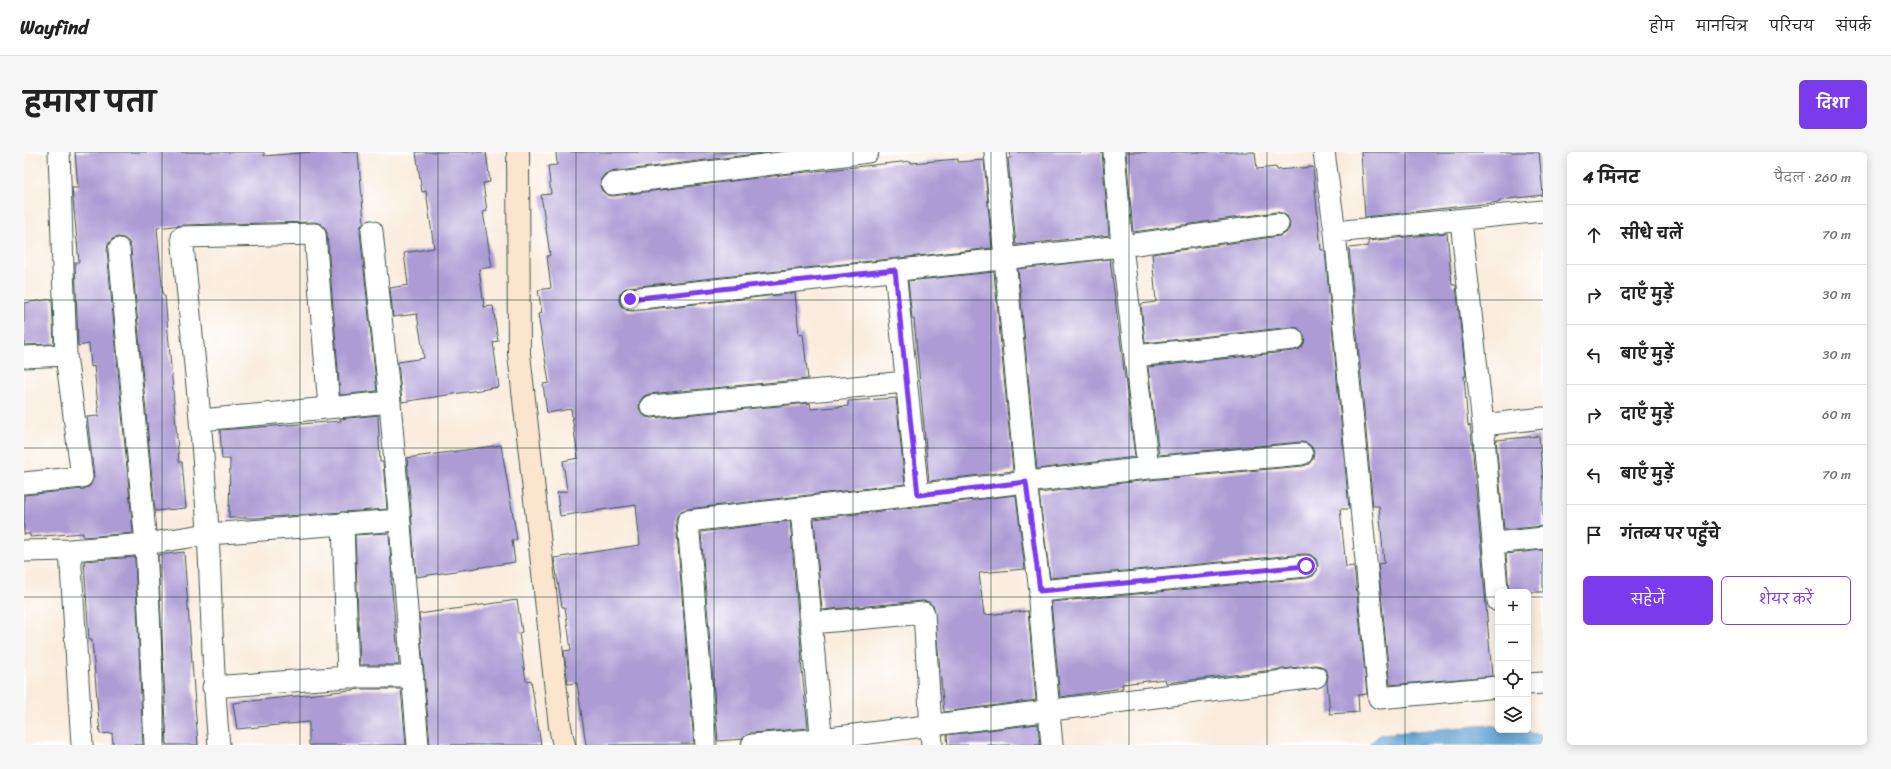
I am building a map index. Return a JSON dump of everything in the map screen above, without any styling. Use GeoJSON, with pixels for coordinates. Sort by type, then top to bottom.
{"type":"FeatureCollection","features":[{"type":"Feature","properties":{"kind":"street"},"geometry":{"type":"LineString","coordinates":[[24,483],[82,477],[66,355],[59,152]]}},
{"type":"Feature","properties":{"kind":"street"},"geometry":{"type":"LineString","coordinates":[[518,152],[518,354],[560,727],[564,745]]}},
{"type":"Feature","properties":{"kind":"street"},"geometry":{"type":"LineString","coordinates":[[612,184],[785,157],[868,152]]}},
{"type":"Feature","properties":{"kind":"street"},"geometry":{"type":"LineString","coordinates":[[994,152],[1026,482],[1040,591],[1039,601],[1052,745]]}},
{"type":"Feature","properties":{"kind":"street"},"geometry":{"type":"LineString","coordinates":[[1114,152],[1122,246],[1148,468]]}},
{"type":"Feature","properties":{"kind":"street"},"geometry":{"type":"LineString","coordinates":[[1324,152],[1335,232],[1379,698],[1495,687]]}},
{"type":"Feature","properties":{"kind":"street"},"geometry":{"type":"LineString","coordinates":[[1335,232],[1543,211]]}},
{"type":"Feature","properties":{"kind":"street"},"geometry":{"type":"LineString","coordinates":[[1461,220],[1483,425],[1497,589]]}},
{"type":"Feature","properties":{"kind":"street"},"geometry":{"type":"LineString","coordinates":[[630,299],[1122,246],[1278,224]]}},
{"type":"Feature","properties":{"kind":"street"},"geometry":{"type":"LineString","coordinates":[[372,231],[390,402],[418,745]]}},
{"type":"Feature","properties":{"kind":"street"},"geometry":{"type":"LineString","coordinates":[[219,745],[213,687],[208,534],[201,420],[182,237],[315,234],[329,407]]}},
{"type":"Feature","properties":{"kind":"street"},"geometry":{"type":"LineString","coordinates":[[119,249],[146,544],[155,745]]}},
{"type":"Feature","properties":{"kind":"street"},"geometry":{"type":"LineString","coordinates":[[895,270],[918,495]]}},
{"type":"Feature","properties":{"kind":"street"},"geometry":{"type":"LineString","coordinates":[[1135,356],[1293,339]]}},
{"type":"Feature","properties":{"kind":"street"},"geometry":{"type":"LineString","coordinates":[[24,357],[66,355]]}},
{"type":"Feature","properties":{"kind":"street"},"geometry":{"type":"LineString","coordinates":[[651,406],[906,382]]}},
{"type":"Feature","properties":{"kind":"street"},"geometry":{"type":"LineString","coordinates":[[201,420],[390,402]]}},
{"type":"Feature","properties":{"kind":"street"},"geometry":{"type":"LineString","coordinates":[[1483,425],[1543,418]]}},
{"type":"Feature","properties":{"kind":"street"},"geometry":{"type":"LineString","coordinates":[[706,745],[688,521],[1148,468],[1302,454]]}},
{"type":"Feature","properties":{"kind":"street"},"geometry":{"type":"LineString","coordinates":[[801,508],[822,742]]}},
{"type":"Feature","properties":{"kind":"street"},"geometry":{"type":"LineString","coordinates":[[24,551],[70,550],[146,544],[208,534],[399,520]]}},
{"type":"Feature","properties":{"kind":"street"},"geometry":{"type":"LineString","coordinates":[[343,523],[348,678]]}},
{"type":"Feature","properties":{"kind":"street"},"geometry":{"type":"LineString","coordinates":[[1494,544],[1543,538]]}},
{"type":"Feature","properties":{"kind":"street"},"geometry":{"type":"LineString","coordinates":[[70,550],[82,745]]}},
{"type":"Feature","properties":{"kind":"street"},"geometry":{"type":"LineString","coordinates":[[1040,591],[1306,566]]}},
{"type":"Feature","properties":{"kind":"street"},"geometry":{"type":"LineString","coordinates":[[811,622],[924,613],[931,735]]}},
{"type":"Feature","properties":{"kind":"street"},"geometry":{"type":"LineString","coordinates":[[213,687],[348,678],[413,677]]}},
{"type":"Feature","properties":{"kind":"street"},"geometry":{"type":"LineString","coordinates":[[752,745],[931,735],[1050,710],[1316,677]]}},
{"type":"Feature","properties":{"kind":"street"},"geometry":{"type":"LineString","coordinates":[[1531,684],[1543,683]]}},
{"type":"Feature","properties":{"kind":"water"},"geometry":{"type":"Polygon","coordinates":[[[1489,725],[1495,726],[1495,733],[1531,733],[1543,735],[1543,745],[1368,745],[1381,734],[1489,725]]]}},
{"type":"Feature","properties":{"kind":"building"},"geometry":{"type":"Polygon","coordinates":[[[75,152],[264,152],[264,156],[313,152],[358,152],[364,222],[361,226],[360,232],[377,391],[340,395],[327,233],[321,224],[315,222],[219,224],[182,225],[157,228],[163,296],[165,296],[179,462],[182,462],[186,508],[155,511],[131,248],[129,242],[124,238],[118,237],[112,239],[108,244],[107,250],[133,533],[83,537],[83,533],[30,537],[30,534],[24,534],[24,495],[84,489],[90,486],[94,476],[87,417],[99,416],[94,366],[91,367],[89,344],[78,346],[75,262],[79,262],[72,188],[78,188],[75,152]]]}},
{"type":"Feature","properties":{"kind":"building"},"geometry":{"type":"Polygon","coordinates":[[[416,152],[486,152],[490,182],[483,183],[487,211],[483,212],[492,267],[479,269],[484,307],[493,306],[498,341],[493,342],[499,387],[402,402],[398,362],[424,358],[417,314],[393,317],[390,288],[408,285],[404,253],[434,248],[426,191],[422,192],[416,152]]]}},
{"type":"Feature","properties":{"kind":"building"},"geometry":{"type":"Polygon","coordinates":[[[556,152],[771,152],[610,172],[605,174],[601,179],[600,186],[602,191],[607,195],[613,196],[789,174],[911,161],[911,163],[958,159],[958,162],[984,160],[992,248],[630,287],[624,289],[620,294],[619,300],[621,306],[626,310],[632,311],[795,293],[799,335],[803,334],[808,379],[649,394],[644,396],[640,401],[639,407],[641,413],[646,417],[652,418],[810,403],[811,409],[848,406],[848,401],[896,398],[905,484],[687,509],[681,511],[677,516],[676,522],[694,744],[586,745],[577,683],[568,684],[564,651],[571,650],[565,607],[562,607],[554,558],[640,545],[636,505],[560,516],[557,493],[567,491],[563,461],[578,458],[571,409],[547,413],[543,384],[549,383],[538,314],[542,313],[538,290],[551,288],[547,256],[550,255],[541,195],[551,194],[548,166],[557,165],[556,152]]]}},
{"type":"Feature","properties":{"kind":"building"},"geometry":{"type":"Polygon","coordinates":[[[1010,152],[1102,152],[1109,235],[1016,245],[1008,158],[1011,158],[1010,152]]]}},
{"type":"Feature","properties":{"kind":"building"},"geometry":{"type":"Polygon","coordinates":[[[1126,152],[1255,152],[1257,169],[1276,167],[1277,170],[1313,167],[1321,250],[1325,250],[1349,509],[1340,509],[1346,567],[1354,566],[1367,694],[1358,695],[1359,712],[1330,714],[1327,682],[1328,675],[1325,669],[1321,666],[1315,665],[1166,683],[1165,679],[1122,684],[1123,688],[1060,697],[1051,602],[1307,578],[1313,576],[1317,571],[1318,565],[1316,559],[1311,555],[1305,554],[1050,578],[1039,493],[1149,480],[1303,466],[1309,464],[1313,459],[1314,453],[1312,447],[1307,443],[1301,442],[1159,455],[1148,367],[1294,351],[1300,349],[1304,344],[1305,337],[1303,332],[1298,328],[1292,327],[1145,343],[1141,304],[1156,302],[1152,254],[1280,236],[1286,233],[1289,229],[1290,223],[1287,216],[1276,212],[1133,232],[1126,152]]]}},
{"type":"Feature","properties":{"kind":"building"},"geometry":{"type":"Polygon","coordinates":[[[1361,152],[1539,152],[1543,195],[1500,200],[1500,202],[1365,217],[1361,152]]]}},
{"type":"Feature","properties":{"kind":"building"},"geometry":{"type":"Polygon","coordinates":[[[1447,233],[1452,285],[1456,285],[1466,376],[1464,376],[1468,426],[1470,425],[1472,442],[1492,676],[1390,685],[1378,564],[1384,563],[1379,506],[1373,506],[1349,248],[1368,246],[1368,241],[1447,233]]]}},
{"type":"Feature","properties":{"kind":"building"},"geometry":{"type":"Polygon","coordinates":[[[1110,259],[1135,457],[1037,469],[1018,269],[1110,259]]]}},
{"type":"Feature","properties":{"kind":"building"},"geometry":{"type":"Polygon","coordinates":[[[994,272],[1013,471],[929,481],[914,319],[912,319],[908,281],[994,272]]]}},
{"type":"Feature","properties":{"kind":"building"},"geometry":{"type":"Polygon","coordinates":[[[52,299],[54,344],[24,345],[24,303],[52,299]]]}},
{"type":"Feature","properties":{"kind":"building"},"geometry":{"type":"Polygon","coordinates":[[[378,415],[380,462],[383,462],[387,509],[256,518],[229,518],[230,459],[222,459],[220,430],[341,421],[340,419],[378,415]]]}},
{"type":"Feature","properties":{"kind":"building"},"geometry":{"type":"Polygon","coordinates":[[[1539,436],[1543,480],[1543,526],[1504,530],[1496,440],[1539,436]]]}},
{"type":"Feature","properties":{"kind":"building"},"geometry":{"type":"Polygon","coordinates":[[[501,445],[517,539],[512,540],[515,562],[416,577],[407,458],[501,445]]]}},
{"type":"Feature","properties":{"kind":"building"},"geometry":{"type":"Polygon","coordinates":[[[1016,495],[1025,569],[979,573],[984,615],[1028,611],[1036,700],[944,712],[934,607],[929,602],[923,601],[822,610],[814,519],[1016,495]]]}},
{"type":"Feature","properties":{"kind":"building"},"geometry":{"type":"Polygon","coordinates":[[[790,521],[808,728],[751,733],[742,739],[718,741],[701,532],[790,521]]]}},
{"type":"Feature","properties":{"kind":"building"},"geometry":{"type":"Polygon","coordinates":[[[389,533],[391,580],[399,665],[360,665],[355,535],[389,533]]]}},
{"type":"Feature","properties":{"kind":"building"},"geometry":{"type":"Polygon","coordinates":[[[1543,550],[1543,592],[1531,592],[1531,589],[1509,589],[1506,554],[1543,550]]]}},
{"type":"Feature","properties":{"kind":"building"},"geometry":{"type":"Polygon","coordinates":[[[184,552],[198,745],[167,745],[158,555],[184,552]]]}},
{"type":"Feature","properties":{"kind":"building"},"geometry":{"type":"Polygon","coordinates":[[[135,557],[143,745],[113,745],[112,733],[100,734],[92,640],[89,640],[84,561],[135,557]]]}},
{"type":"Feature","properties":{"kind":"building"},"geometry":{"type":"Polygon","coordinates":[[[517,600],[522,632],[519,633],[526,681],[531,680],[541,745],[430,745],[419,614],[517,600]]]}},
{"type":"Feature","properties":{"kind":"building"},"geometry":{"type":"Polygon","coordinates":[[[361,689],[401,689],[406,745],[309,745],[309,722],[237,729],[233,703],[361,689]]]}},
{"type":"Feature","properties":{"kind":"building"},"geometry":{"type":"Polygon","coordinates":[[[1038,724],[1040,745],[948,745],[947,735],[1038,724]]]}},
{"type":"Feature","properties":{"kind":"route"},"geometry":{"type":"LineString","coordinates":[[630,299],[895,270],[918,495],[1026,482],[1040,591],[1306,566]]}}]}
